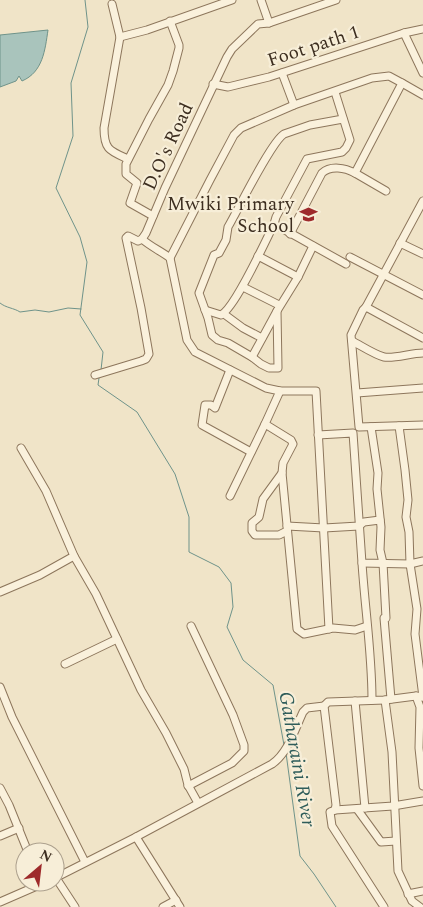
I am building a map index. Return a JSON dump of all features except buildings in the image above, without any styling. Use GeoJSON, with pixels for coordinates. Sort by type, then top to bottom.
{"type":"FeatureCollection","features":[{"type":"Feature","properties":{"kind":"street"},"geometry":{"type":"LineString","coordinates":[[120,37],[147,30],[232,0]]}},
{"type":"Feature","properties":{"kind":"street"},"geometry":{"type":"LineString","coordinates":[[261,0],[269,22]]}},
{"type":"Feature","properties":{"kind":"street","name":"D.O's Road"},"geometry":{"type":"LineString","coordinates":[[142,239],[213,84],[232,49],[258,24],[336,0]]}},
{"type":"Feature","properties":{"kind":"street"},"geometry":{"type":"LineString","coordinates":[[112,4],[120,37],[104,128],[104,140],[106,147],[128,159]]}},
{"type":"Feature","properties":{"kind":"street"},"geometry":{"type":"LineString","coordinates":[[153,216],[130,203],[137,183],[126,174],[125,170],[128,159],[163,94],[173,71],[179,45],[170,21]]}},
{"type":"Feature","properties":{"kind":"street","name":"Foot path 1"},"geometry":{"type":"LineString","coordinates":[[213,84],[228,87],[282,73],[404,33],[423,29]]}},
{"type":"Feature","properties":{"kind":"street"},"geometry":{"type":"LineString","coordinates":[[404,33],[423,73]]}},
{"type":"Feature","properties":{"kind":"street"},"geometry":{"type":"LineString","coordinates":[[282,73],[294,105]]}},
{"type":"Feature","properties":{"kind":"street"},"geometry":{"type":"LineString","coordinates":[[330,629],[316,391],[280,391],[266,388],[195,352],[187,340],[170,258],[236,132],[243,126],[294,105],[377,76],[389,76],[423,95]]}},
{"type":"Feature","properties":{"kind":"street"},"geometry":{"type":"LineString","coordinates":[[355,173],[402,83]]}},
{"type":"Feature","properties":{"kind":"street"},"geometry":{"type":"LineString","coordinates":[[205,310],[221,316],[243,287],[306,159],[342,152],[346,148],[350,140],[335,92]]}},
{"type":"Feature","properties":{"kind":"street"},"geometry":{"type":"LineString","coordinates":[[278,308],[278,368],[269,368],[254,360],[252,356],[228,343],[218,340],[212,335],[199,293],[214,255],[221,250],[226,240],[228,228],[279,139],[284,134],[301,128],[342,119]]}},
{"type":"Feature","properties":{"kind":"street"},"geometry":{"type":"LineString","coordinates":[[290,234],[322,173],[326,170],[345,168],[386,191]]}},
{"type":"Feature","properties":{"kind":"street"},"geometry":{"type":"LineString","coordinates":[[423,201],[353,328],[352,341],[359,426],[423,425]]}},
{"type":"Feature","properties":{"kind":"street"},"geometry":{"type":"LineString","coordinates":[[274,224],[346,264]]}},
{"type":"Feature","properties":{"kind":"street"},"geometry":{"type":"LineString","coordinates":[[95,375],[142,362],[146,360],[149,354],[126,238],[128,236],[138,241],[142,239],[170,258]]}},
{"type":"Feature","properties":{"kind":"street"},"geometry":{"type":"LineString","coordinates":[[400,243],[421,253],[423,244]]}},
{"type":"Feature","properties":{"kind":"street"},"geometry":{"type":"LineString","coordinates":[[252,356],[278,308],[298,277],[312,246]]}},
{"type":"Feature","properties":{"kind":"street"},"geometry":{"type":"LineString","coordinates":[[258,256],[298,277]]}},
{"type":"Feature","properties":{"kind":"street"},"geometry":{"type":"LineString","coordinates":[[350,257],[423,295]]}},
{"type":"Feature","properties":{"kind":"street"},"geometry":{"type":"LineString","coordinates":[[243,287],[278,308]]}},
{"type":"Feature","properties":{"kind":"street"},"geometry":{"type":"LineString","coordinates":[[366,307],[423,338]]}},
{"type":"Feature","properties":{"kind":"street"},"geometry":{"type":"LineString","coordinates":[[224,314],[243,328],[262,338]]}},
{"type":"Feature","properties":{"kind":"street"},"geometry":{"type":"LineString","coordinates":[[352,341],[381,357],[423,353]]}},
{"type":"Feature","properties":{"kind":"street"},"geometry":{"type":"LineString","coordinates":[[230,370],[215,408],[206,404],[202,426],[251,452]]}},
{"type":"Feature","properties":{"kind":"street"},"geometry":{"type":"LineString","coordinates":[[357,393],[423,388]]}},
{"type":"Feature","properties":{"kind":"street"},"geometry":{"type":"LineString","coordinates":[[230,496],[280,391]]}},
{"type":"Feature","properties":{"kind":"street"},"geometry":{"type":"LineString","coordinates":[[265,424],[291,440],[293,444],[283,463],[282,472],[297,629],[304,634],[330,629],[355,630],[367,626]]}},
{"type":"Feature","properties":{"kind":"street"},"geometry":{"type":"LineString","coordinates":[[399,426],[403,446],[408,500],[406,517],[409,532],[410,564],[417,609],[416,634],[421,697],[419,748],[423,786]]}},
{"type":"Feature","properties":{"kind":"street"},"geometry":{"type":"LineString","coordinates":[[371,427],[378,473],[380,550],[383,563],[393,806],[398,871],[415,906]]}},
{"type":"Feature","properties":{"kind":"street"},"geometry":{"type":"LineString","coordinates":[[318,434],[352,432],[367,626],[372,663],[372,700]]}},
{"type":"Feature","properties":{"kind":"street"},"geometry":{"type":"LineString","coordinates":[[21,448],[46,492],[74,556],[96,594],[141,690],[166,733],[184,769],[188,786],[198,803]]}},
{"type":"Feature","properties":{"kind":"street"},"geometry":{"type":"LineString","coordinates":[[282,472],[263,499],[259,517],[252,523],[251,528],[255,535],[279,535],[287,529],[359,526],[364,522],[380,520]]}},
{"type":"Feature","properties":{"kind":"street"},"geometry":{"type":"LineString","coordinates":[[0,592],[74,556]]}},
{"type":"Feature","properties":{"kind":"street"},"geometry":{"type":"LineString","coordinates":[[362,563],[410,564],[423,561]]}},
{"type":"Feature","properties":{"kind":"street"},"geometry":{"type":"LineString","coordinates":[[188,786],[232,763],[244,751],[244,745],[232,714],[191,626]]}},
{"type":"Feature","properties":{"kind":"street"},"geometry":{"type":"LineString","coordinates":[[65,664],[117,640]]}},
{"type":"Feature","properties":{"kind":"street"},"geometry":{"type":"LineString","coordinates":[[0,688],[12,717],[85,862]]}},
{"type":"Feature","properties":{"kind":"street"},"geometry":{"type":"LineString","coordinates":[[65,873],[276,761],[288,745],[303,712],[308,708],[324,706],[328,702],[421,697]]}},
{"type":"Feature","properties":{"kind":"street"},"geometry":{"type":"LineString","coordinates":[[355,701],[366,808]]}},
{"type":"Feature","properties":{"kind":"street"},"geometry":{"type":"LineString","coordinates":[[324,706],[336,805],[335,810]]}},
{"type":"Feature","properties":{"kind":"street"},"geometry":{"type":"LineString","coordinates":[[0,788],[24,842]]}},
{"type":"Feature","properties":{"kind":"street"},"geometry":{"type":"LineString","coordinates":[[384,907],[332,826],[330,812],[423,801]]}},
{"type":"Feature","properties":{"kind":"street"},"geometry":{"type":"LineString","coordinates":[[357,810],[381,842],[396,842]]}},
{"type":"Feature","properties":{"kind":"street"},"geometry":{"type":"LineString","coordinates":[[0,836],[19,828]]}},
{"type":"Feature","properties":{"kind":"street"},"geometry":{"type":"LineString","coordinates":[[136,837],[180,907]]}},
{"type":"Feature","properties":{"kind":"street"},"geometry":{"type":"LineString","coordinates":[[408,894],[423,890]]}},
{"type":"Feature","properties":{"kind":"street"},"geometry":{"type":"LineString","coordinates":[[0,902],[22,892]]}},
{"type":"Feature","properties":{"kind":"street"},"geometry":{"type":"LineString","coordinates":[[65,892],[75,907]]}},
{"type":"Feature","properties":{"kind":"street"},"geometry":{"type":"LineString","coordinates":[[163,907],[176,900]]}},
{"type":"Feature","properties":{"kind":"water"},"geometry":{"type":"Polygon","coordinates":[[[48,30],[42,60],[34,72],[22,81],[19,76],[16,81],[0,87],[0,35],[48,30]]]}},
{"type":"Feature","properties":{"kind":"waterway","name":"Gatharaini River"},"geometry":{"type":"LineString","coordinates":[[85,0],[88,27],[71,83],[73,136],[56,188],[80,237],[87,262],[80,315],[103,352],[101,370]]}},
{"type":"Feature","properties":{"kind":"waterway"},"geometry":{"type":"LineString","coordinates":[[0,303],[20,312],[35,310],[49,312],[68,308],[81,309]]}},
{"type":"Feature","properties":{"kind":"waterway","name":"Gatharaini River"},"geometry":{"type":"LineString","coordinates":[[99,378],[98,385],[137,412],[175,474],[189,517],[189,552],[219,567],[231,583],[233,607],[227,627],[243,660],[273,685],[284,745]]}},
{"type":"Feature","properties":{"kind":"waterway","name":"Gatharaini River"},"geometry":{"type":"LineString","coordinates":[[286,753],[300,856],[336,907]]}},
{"type":"Feature","properties":{"kind":"place","name":"Mwiki Primary School"},"geometry":{"type":"Point","coordinates":[308,214]}}]}
